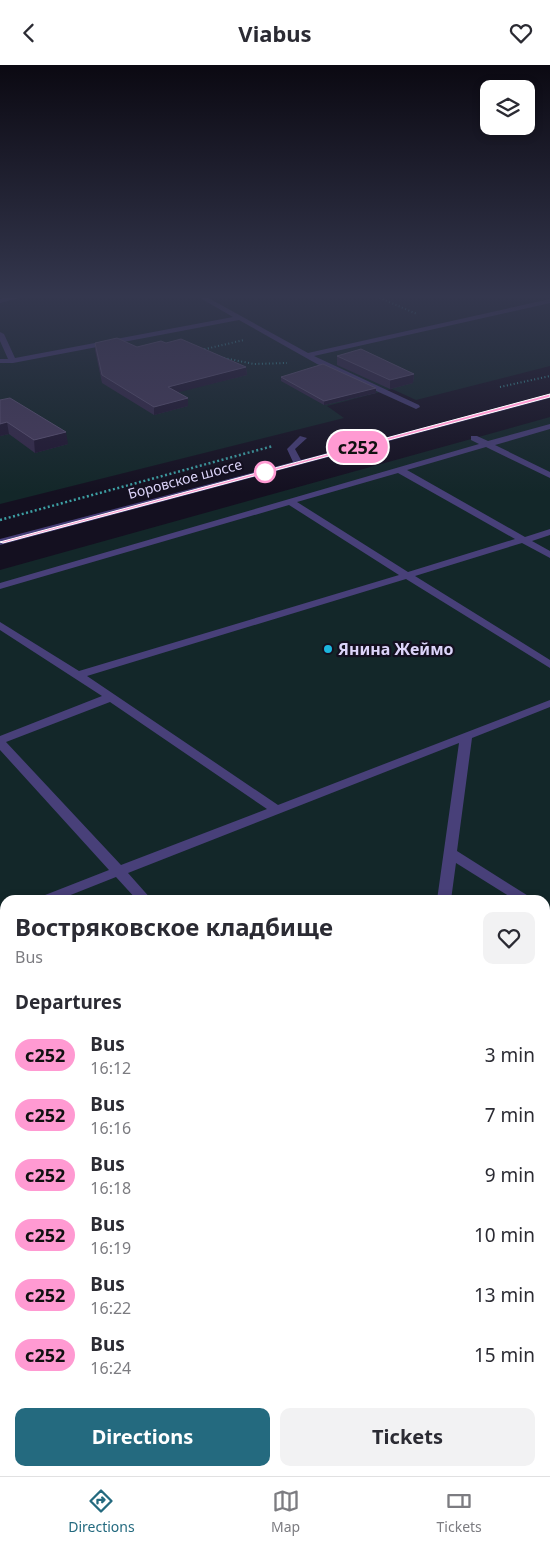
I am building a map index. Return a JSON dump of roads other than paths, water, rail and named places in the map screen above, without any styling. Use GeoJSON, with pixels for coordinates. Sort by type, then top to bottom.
{"type":"FeatureCollection","features":[{"type":"Feature","properties":{"kind":"street"},"geometry":{"type":"LineString","coordinates":[[0,361],[13,361]]}},
{"type":"Feature","properties":{"kind":"street"},"geometry":{"type":"LineString","coordinates":[[318,361],[416,407]]}},
{"type":"Feature","properties":{"kind":"street","name":"Боровское шоссе"},"geometry":{"type":"LineString","coordinates":[[0,542],[550,396]]}},
{"type":"Feature","properties":{"kind":"street"},"geometry":{"type":"LineString","coordinates":[[0,586],[486,443],[550,426]]}},
{"type":"Feature","properties":{"kind":"street"},"geometry":{"type":"LineString","coordinates":[[298,463],[291,449],[303,438]]}},
{"type":"Feature","properties":{"kind":"street"},"geometry":{"type":"LineString","coordinates":[[474,438],[550,475]]}},
{"type":"Feature","properties":{"kind":"street"},"geometry":{"type":"LineString","coordinates":[[398,469],[550,555]]}},
{"type":"Feature","properties":{"kind":"street"},"geometry":{"type":"LineString","coordinates":[[289,501],[550,665]]}},
{"type":"Feature","properties":{"kind":"street"},"geometry":{"type":"LineString","coordinates":[[78,675],[550,532]]}},
{"type":"Feature","properties":{"kind":"street"},"geometry":{"type":"LineString","coordinates":[[0,625],[111,697],[277,810]]}},
{"type":"Feature","properties":{"kind":"street"},"geometry":{"type":"LineString","coordinates":[[111,697],[0,741],[141,895]]}},
{"type":"Feature","properties":{"kind":"street"},"geometry":{"type":"LineString","coordinates":[[58,895],[550,703]]}},
{"type":"Feature","properties":{"kind":"street"},"geometry":{"type":"LineString","coordinates":[[445,895],[466,736]]}},
{"type":"Feature","properties":{"kind":"street"},"geometry":{"type":"LineString","coordinates":[[450,853],[516,895]]}},
{"type":"Feature","properties":{"kind":"place","name":"Янина Жеймо"},"geometry":{"type":"Point","coordinates":[328,649]}}]}
